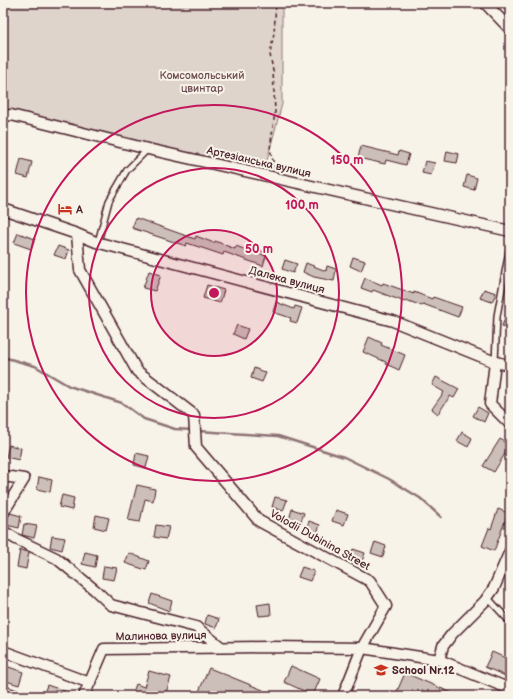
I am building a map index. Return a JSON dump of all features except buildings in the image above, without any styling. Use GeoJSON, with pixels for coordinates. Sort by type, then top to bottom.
{"type":"FeatureCollection","features":[{"type":"Feature","properties":{"kind":"street"},"geometry":{"type":"LineString","coordinates":[[485,3],[510,29]]}},
{"type":"Feature","properties":{"kind":"street","name":"Артезіанська вулиця"},"geometry":{"type":"LineString","coordinates":[[3,116],[11,115],[148,149],[510,230]]}},
{"type":"Feature","properties":{"kind":"street","name":"Далека вулиця"},"geometry":{"type":"LineString","coordinates":[[3,209],[98,242],[393,320],[495,362],[510,365]]}},
{"type":"Feature","properties":{"kind":"street","name":"Volodii Dubinina Street"},"geometry":{"type":"LineString","coordinates":[[77,234],[80,270],[137,371],[194,416],[196,447],[259,520],[370,581],[386,606],[362,648]]}},
{"type":"Feature","properties":{"kind":"street"},"geometry":{"type":"LineString","coordinates":[[495,362],[490,404],[510,424]]}},
{"type":"Feature","properties":{"kind":"street"},"geometry":{"type":"LineString","coordinates":[[3,476],[24,479],[3,513]]}},
{"type":"Feature","properties":{"kind":"street","name":"Малинова вулиця"},"geometry":{"type":"LineString","coordinates":[[3,531],[16,539],[56,558],[95,590],[111,606],[196,627],[221,647]]}},
{"type":"Feature","properties":{"kind":"street"},"geometry":{"type":"LineString","coordinates":[[439,660],[443,646],[452,634],[488,597],[494,588],[510,551]]}},
{"type":"Feature","properties":{"kind":"street","name":"Малинова вулиця"},"geometry":{"type":"LineString","coordinates":[[84,696],[104,649],[221,647],[362,648]]}},
{"type":"Feature","properties":{"kind":"street"},"geometry":{"type":"LineString","coordinates":[[344,696],[362,648],[439,660],[510,689]]}},
{"type":"Feature","properties":{"kind":"street"},"geometry":{"type":"LineString","coordinates":[[3,651],[90,683]]}},
{"type":"Feature","properties":{"kind":"street"},"geometry":{"type":"LineString","coordinates":[[3,691],[16,696]]}},
{"type":"Feature","properties":{"kind":"lane"},"geometry":{"type":"LineString","coordinates":[[98,242],[109,201],[127,170],[148,149]]}},
{"type":"Feature","properties":{"kind":"lane"},"geometry":{"type":"LineString","coordinates":[[495,362],[497,316],[510,245]]}},
{"type":"Feature","properties":{"kind":"lane"},"geometry":{"type":"LineString","coordinates":[[488,597],[510,622]]}},
{"type":"Feature","properties":{"kind":"path"},"geometry":{"type":"LineString","coordinates":[[276,3],[274,34],[270,54],[273,71],[275,112],[270,149],[276,178]]}},
{"type":"Feature","properties":{"kind":"green space","name":"Комсомольський цвинтар"},"geometry":{"type":"Polygon","coordinates":[[[3,3],[282,3],[282,104],[263,175],[3,117],[3,3]]]}},
{"type":"Feature","properties":{"kind":"waterway"},"geometry":{"type":"LineString","coordinates":[[3,357],[35,366],[69,386],[122,403],[144,419],[175,429],[193,430]]}},
{"type":"Feature","properties":{"kind":"waterway"},"geometry":{"type":"LineString","coordinates":[[198,431],[278,436],[344,457],[389,479],[420,498],[441,517]]}},
{"type":"Feature","properties":{"kind":"place","name":"А"},"geometry":{"type":"Point","coordinates":[65,209]}},
{"type":"Feature","properties":{"kind":"place","name":"School Nr.12"},"geometry":{"type":"Point","coordinates":[381,670]}}]}
